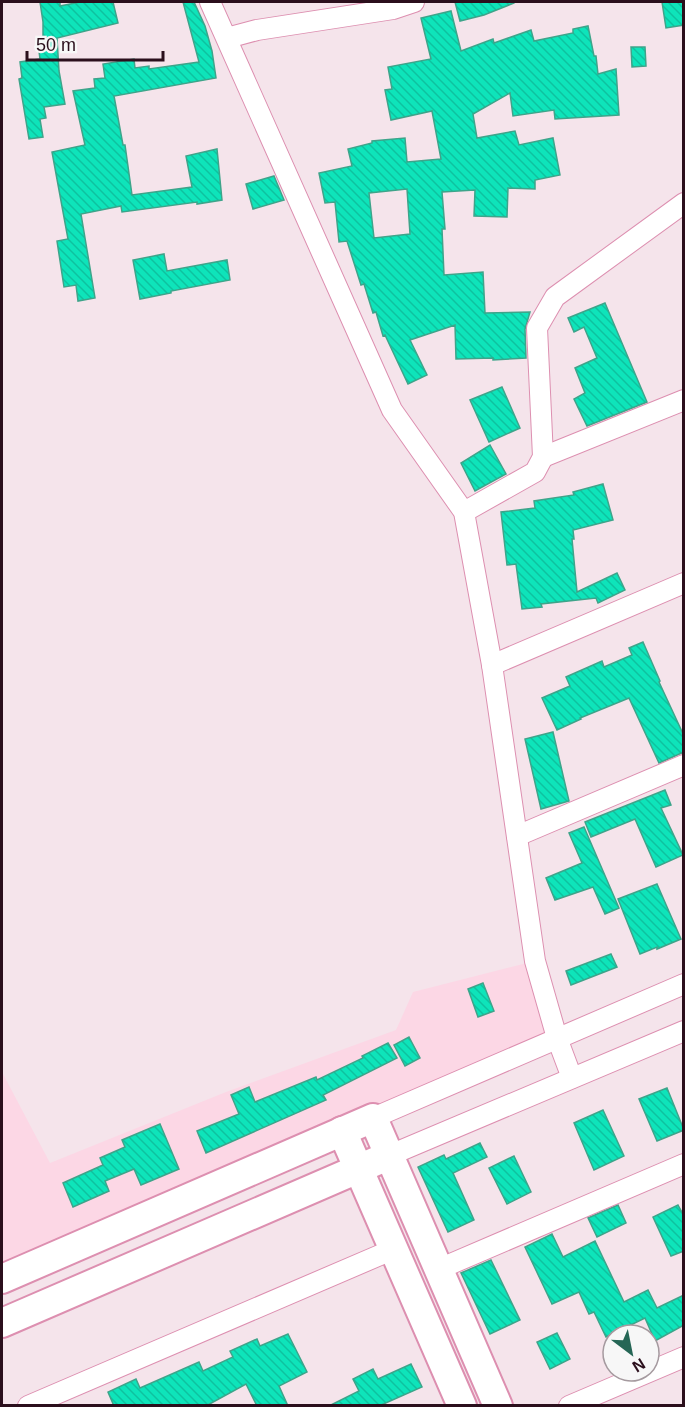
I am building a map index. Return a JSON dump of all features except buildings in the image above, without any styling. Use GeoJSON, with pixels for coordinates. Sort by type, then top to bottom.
{"type":"FeatureCollection","features":[{"type":"Feature","properties":{"kind":"street"},"geometry":{"type":"LineString","coordinates":[[210,2],[392,410],[464,512],[492,665],[536,961],[557,1038],[572,1078]]}},
{"type":"Feature","properties":{"kind":"street"},"geometry":{"type":"LineString","coordinates":[[227,38],[257,30],[393,9],[414,2]]}},
{"type":"Feature","properties":{"kind":"street"},"geometry":{"type":"LineString","coordinates":[[464,512],[535,472],[543,457],[537,328],[555,297],[684,203]]}},
{"type":"Feature","properties":{"kind":"street"},"geometry":{"type":"LineString","coordinates":[[543,457],[684,400]]}},
{"type":"Feature","properties":{"kind":"street"},"geometry":{"type":"LineString","coordinates":[[492,665],[684,583]]}},
{"type":"Feature","properties":{"kind":"street"},"geometry":{"type":"LineString","coordinates":[[517,836],[684,765]]}},
{"type":"Feature","properties":{"kind":"street"},"geometry":{"type":"LineString","coordinates":[[2,1279],[684,984]]}},
{"type":"Feature","properties":{"kind":"street"},"geometry":{"type":"LineString","coordinates":[[2,1323],[684,1031]]}},
{"type":"Feature","properties":{"kind":"street"},"geometry":{"type":"LineString","coordinates":[[372,1118],[498,1406]]}},
{"type":"Feature","properties":{"kind":"street"},"geometry":{"type":"LineString","coordinates":[[342,1131],[461,1405]]}},
{"type":"Feature","properties":{"kind":"street"},"geometry":{"type":"LineString","coordinates":[[439,1269],[684,1164]]}},
{"type":"Feature","properties":{"kind":"street"},"geometry":{"type":"LineString","coordinates":[[28,1406],[394,1249]]}},
{"type":"Feature","properties":{"kind":"street"},"geometry":{"type":"LineString","coordinates":[[569,1406],[684,1357]]}},
{"type":"Feature","properties":{"kind":"shaded area"},"geometry":{"type":"Polygon","coordinates":[[[535,961],[557,1038],[2,1279],[2,1072],[50,1163],[226,1092],[396,1030],[413,992],[535,961]]]}}]}
